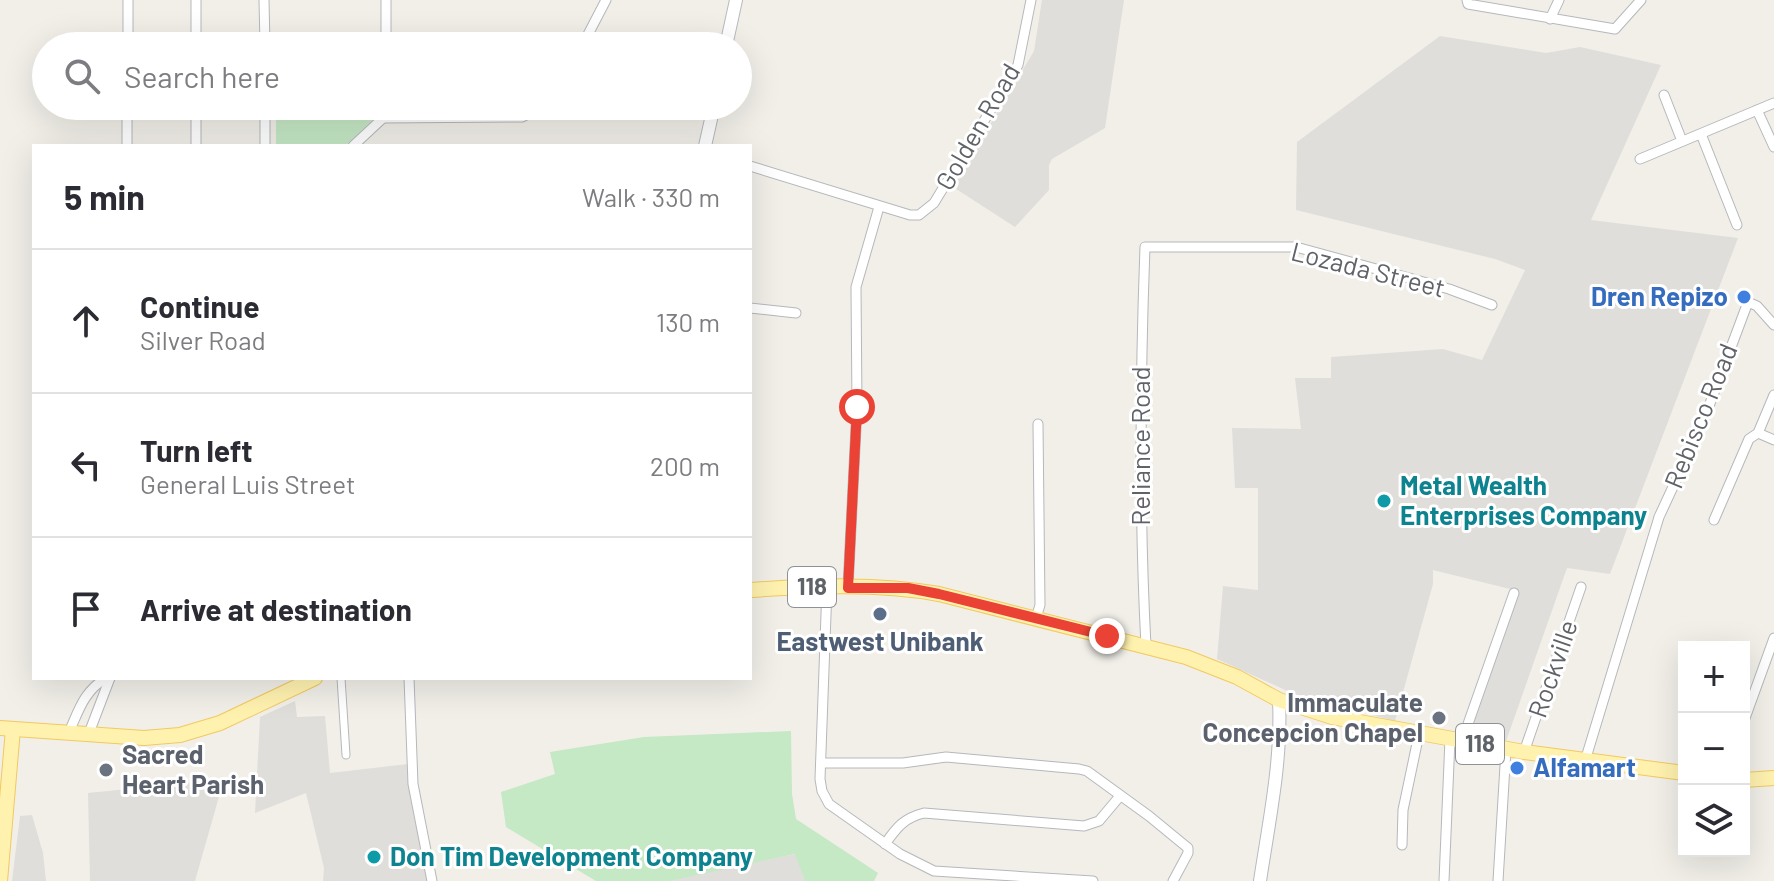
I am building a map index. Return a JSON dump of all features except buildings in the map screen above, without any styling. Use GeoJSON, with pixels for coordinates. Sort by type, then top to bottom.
{"type":"FeatureCollection","features":[{"type":"Feature","properties":{"kind":"main road"},"geometry":{"type":"LineString","coordinates":[[729,32],[736,0]]}},
{"type":"Feature","properties":{"kind":"main road"},"geometry":{"type":"LineString","coordinates":[[705,144],[711,120]]}},
{"type":"Feature","properties":{"kind":"main road","name":"118"},"geometry":{"type":"LineString","coordinates":[[752,590],[908,588],[1146,646],[1206,664],[1279,700],[1332,717],[1524,752],[1678,772]]}},
{"type":"Feature","properties":{"kind":"main road"},"geometry":{"type":"LineString","coordinates":[[0,881],[6,728],[144,738],[180,735],[220,723],[311,680]]}},
{"type":"Feature","properties":{"kind":"main road"},"geometry":{"type":"LineString","coordinates":[[1260,881],[1279,754],[1279,700]]}},
{"type":"Feature","properties":{"kind":"main road"},"geometry":{"type":"LineString","coordinates":[[1750,780],[1774,778]]}},
{"type":"Feature","properties":{"kind":"street"},"geometry":{"type":"LineString","coordinates":[[128,0],[128,32]]}},
{"type":"Feature","properties":{"kind":"street"},"geometry":{"type":"LineString","coordinates":[[196,0],[196,32]]}},
{"type":"Feature","properties":{"kind":"street"},"geometry":{"type":"LineString","coordinates":[[264,0],[265,32]]}},
{"type":"Feature","properties":{"kind":"street"},"geometry":{"type":"LineString","coordinates":[[386,0],[386,32]]}},
{"type":"Feature","properties":{"kind":"street"},"geometry":{"type":"LineString","coordinates":[[589,32],[606,0]]}},
{"type":"Feature","properties":{"kind":"street","name":"Golden Road"},"geometry":{"type":"LineString","coordinates":[[752,167],[879,207],[919,215],[934,203],[1018,65],[1031,0]]}},
{"type":"Feature","properties":{"kind":"street"},"geometry":{"type":"LineString","coordinates":[[1467,0],[1468,4],[1615,29],[1641,0]]}},
{"type":"Feature","properties":{"kind":"street"},"geometry":{"type":"LineString","coordinates":[[1550,19],[1559,0]]}},
{"type":"Feature","properties":{"kind":"street"},"geometry":{"type":"LineString","coordinates":[[1664,95],[1682,141]]}},
{"type":"Feature","properties":{"kind":"street"},"geometry":{"type":"LineString","coordinates":[[1640,159],[1774,103]]}},
{"type":"Feature","properties":{"kind":"street"},"geometry":{"type":"LineString","coordinates":[[1757,110],[1774,147]]}},
{"type":"Feature","properties":{"kind":"street"},"geometry":{"type":"LineString","coordinates":[[127,120],[127,144]]}},
{"type":"Feature","properties":{"kind":"street"},"geometry":{"type":"LineString","coordinates":[[196,120],[196,144]]}},
{"type":"Feature","properties":{"kind":"street"},"geometry":{"type":"LineString","coordinates":[[265,120],[265,144]]}},
{"type":"Feature","properties":{"kind":"street"},"geometry":{"type":"LineString","coordinates":[[355,144],[381,120]]}},
{"type":"Feature","properties":{"kind":"street"},"geometry":{"type":"LineString","coordinates":[[1701,134],[1737,225]]}},
{"type":"Feature","properties":{"kind":"street"},"geometry":{"type":"LineString","coordinates":[[848,588],[857,407],[856,287],[879,207]]}},
{"type":"Feature","properties":{"kind":"street","name":"Lozada Street"},"geometry":{"type":"LineString","coordinates":[[1145,247],[1296,247],[1449,289],[1492,305]]}},
{"type":"Feature","properties":{"kind":"street","name":"Reliance Road"},"geometry":{"type":"LineString","coordinates":[[1145,247],[1140,389],[1141,552],[1146,646]]}},
{"type":"Feature","properties":{"kind":"street","name":"Rebisco Road"},"geometry":{"type":"LineString","coordinates":[[1585,761],[1659,517],[1703,422],[1748,302],[1757,306],[1774,325]]}},
{"type":"Feature","properties":{"kind":"street"},"geometry":{"type":"LineString","coordinates":[[752,308],[796,313]]}},
{"type":"Feature","properties":{"kind":"street"},"geometry":{"type":"LineString","coordinates":[[1714,520],[1749,439],[1758,433],[1774,395]]}},
{"type":"Feature","properties":{"kind":"street"},"geometry":{"type":"LineString","coordinates":[[1036,618],[1040,605],[1038,424]]}},
{"type":"Feature","properties":{"kind":"street"},"geometry":{"type":"LineString","coordinates":[[1758,433],[1774,440]]}},
{"type":"Feature","properties":{"kind":"street"},"geometry":{"type":"LineString","coordinates":[[827,587],[821,763],[822,791],[829,804],[914,863],[934,871],[1093,881]]}},
{"type":"Feature","properties":{"kind":"street","name":"Rockville"},"geometry":{"type":"LineString","coordinates":[[1524,752],[1581,587]]}},
{"type":"Feature","properties":{"kind":"street"},"geometry":{"type":"LineString","coordinates":[[1444,881],[1456,740],[1514,593]]}},
{"type":"Feature","properties":{"kind":"street"},"geometry":{"type":"LineString","coordinates":[[1747,713],[1774,638]]}},
{"type":"Feature","properties":{"kind":"street"},"geometry":{"type":"LineString","coordinates":[[69,732],[85,695],[104,680]]}},
{"type":"Feature","properties":{"kind":"street"},"geometry":{"type":"LineString","coordinates":[[89,733],[107,680]]}},
{"type":"Feature","properties":{"kind":"street"},"geometry":{"type":"LineString","coordinates":[[341,680],[346,755]]}},
{"type":"Feature","properties":{"kind":"street"},"geometry":{"type":"LineString","coordinates":[[409,680],[413,784],[432,881]]}},
{"type":"Feature","properties":{"kind":"street"},"geometry":{"type":"LineString","coordinates":[[1402,845],[1403,810],[1419,734]]}},
{"type":"Feature","properties":{"kind":"street"},"geometry":{"type":"LineString","coordinates":[[1498,881],[1506,749]]}},
{"type":"Feature","properties":{"kind":"street"},"geometry":{"type":"LineString","coordinates":[[821,763],[903,763],[946,757],[1087,771],[1188,848],[1173,881]]}},
{"type":"Feature","properties":{"kind":"street"},"geometry":{"type":"LineString","coordinates":[[885,844],[898,825],[909,817],[924,813],[1084,826],[1099,821],[1120,796]]}},
{"type":"Feature","properties":{"kind":"shaded area"},"geometry":{"type":"Polygon","coordinates":[[[1042,0],[1124,0],[1105,128],[1052,159],[1049,165],[1049,190],[1015,227],[953,187],[1034,51],[1042,0]]]}},
{"type":"Feature","properties":{"kind":"shaded area"},"geometry":{"type":"Polygon","coordinates":[[[1440,36],[1546,53],[1580,47],[1661,65],[1591,220],[1738,238],[1610,574],[1567,568],[1505,744],[1467,739],[1518,591],[1433,570],[1433,584],[1395,721],[1294,694],[1217,659],[1223,586],[1258,590],[1258,488],[1235,488],[1232,428],[1301,429],[1295,378],[1331,378],[1331,357],[1443,349],[1482,360],[1525,270],[1495,259],[1296,210],[1297,142],[1440,36]]]}},
{"type":"Feature","properties":{"kind":"shaded area"},"geometry":{"type":"Polygon","coordinates":[[[295,701],[297,717],[325,716],[330,773],[408,764],[431,881],[323,881],[324,868],[306,793],[255,813],[260,717],[295,701]]]}},
{"type":"Feature","properties":{"kind":"shaded area"},"geometry":{"type":"Polygon","coordinates":[[[224,779],[195,881],[90,881],[88,793],[224,779]]]}},
{"type":"Feature","properties":{"kind":"shaded area"},"geometry":{"type":"Polygon","coordinates":[[[32,815],[43,853],[46,881],[12,881],[20,816],[32,815]]]}},
{"type":"Feature","properties":{"kind":"shaded area"},"geometry":{"type":"Polygon","coordinates":[[[796,854],[805,881],[669,881],[671,879],[796,854]]]}},
{"type":"Feature","properties":{"kind":"green space"},"geometry":{"type":"Polygon","coordinates":[[[276,120],[372,120],[347,144],[276,144],[276,120]]]}},
{"type":"Feature","properties":{"kind":"green space"},"geometry":{"type":"Polygon","coordinates":[[[791,731],[792,794],[796,819],[878,873],[874,881],[805,881],[795,854],[669,881],[596,881],[506,827],[501,792],[555,774],[550,752],[644,737],[791,731]]]}},
{"type":"Feature","properties":{"kind":"place","name":"Dren Repizo"},"geometry":{"type":"Point","coordinates":[1744,297]}},
{"type":"Feature","properties":{"kind":"place","name":"Metal Wealth Enterprises Company"},"geometry":{"type":"Point","coordinates":[1384,501]}},
{"type":"Feature","properties":{"kind":"place","name":"Eastwest Unibank"},"geometry":{"type":"Point","coordinates":[880,614]}},
{"type":"Feature","properties":{"kind":"place","name":"Immaculate Concepcion Chapel"},"geometry":{"type":"Point","coordinates":[1439,718]}},
{"type":"Feature","properties":{"kind":"place","name":"Alfamart"},"geometry":{"type":"Point","coordinates":[1517,768]}},
{"type":"Feature","properties":{"kind":"place","name":"Sacred Heart Parish"},"geometry":{"type":"Point","coordinates":[106,770]}},
{"type":"Feature","properties":{"kind":"place","name":"Don Tim Development Company"},"geometry":{"type":"Point","coordinates":[374,857]}},
{"type":"Feature","properties":{"kind":"route"},"geometry":{"type":"LineString","coordinates":[[857,407],[848,588],[908,588],[1107,636]]}}]}
